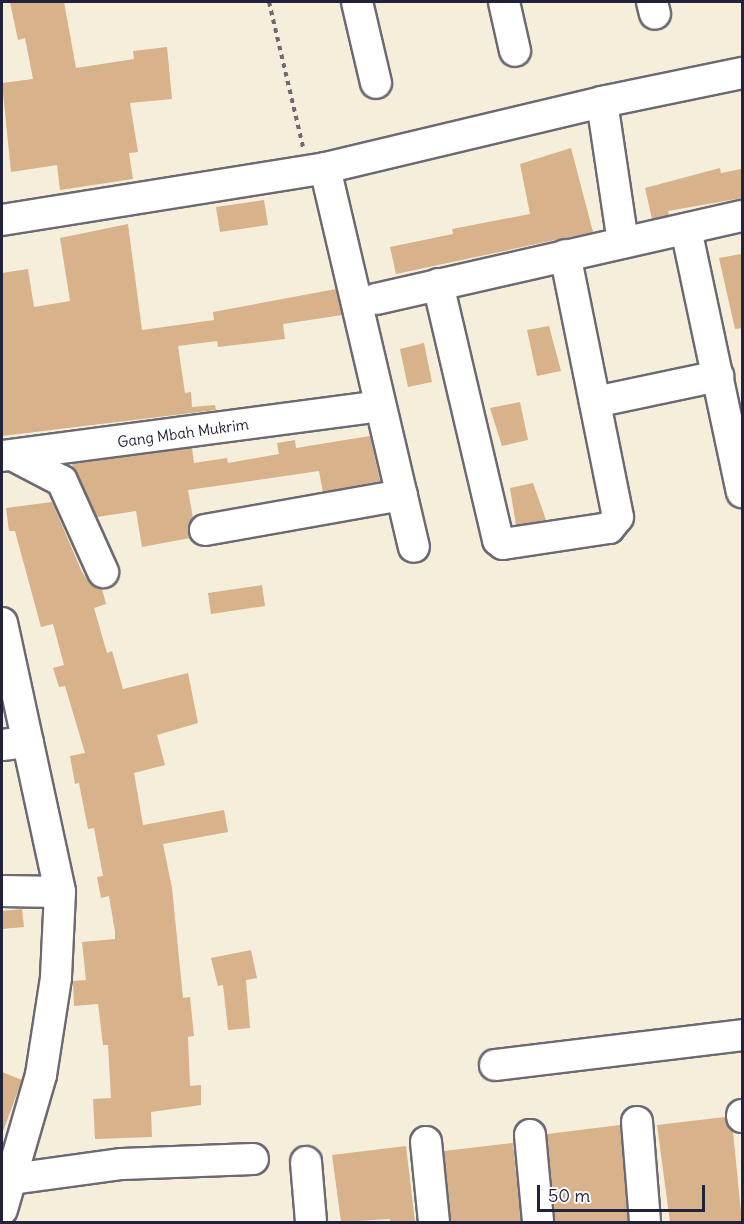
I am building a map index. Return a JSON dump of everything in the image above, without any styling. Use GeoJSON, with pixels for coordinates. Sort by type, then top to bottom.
{"type":"FeatureCollection","features":[{"type":"Feature","properties":{"kind":"street"},"geometry":{"type":"LineString","coordinates":[[357,2],[376,83]]}},
{"type":"Feature","properties":{"kind":"street"},"geometry":{"type":"LineString","coordinates":[[504,2],[515,51]]}},
{"type":"Feature","properties":{"kind":"street"},"geometry":{"type":"LineString","coordinates":[[2,219],[317,170],[602,102],[742,73]]}},
{"type":"Feature","properties":{"kind":"street"},"geometry":{"type":"LineString","coordinates":[[602,102],[623,242]]}},
{"type":"Feature","properties":{"kind":"street"},"geometry":{"type":"LineString","coordinates":[[317,170],[414,548]]}},
{"type":"Feature","properties":{"kind":"street"},"geometry":{"type":"LineString","coordinates":[[376,299],[742,216]]}},
{"type":"Feature","properties":{"kind":"street"},"geometry":{"type":"LineString","coordinates":[[686,229],[742,492]]}},
{"type":"Feature","properties":{"kind":"street"},"geometry":{"type":"LineString","coordinates":[[438,284],[498,540],[503,544],[615,525],[618,517],[565,255]]}},
{"type":"Feature","properties":{"kind":"street"},"geometry":{"type":"LineString","coordinates":[[595,402],[718,376]]}},
{"type":"Feature","properties":{"kind":"street","name":"Gang Mbah Mukrim"},"geometry":{"type":"LineString","coordinates":[[8,456],[365,408]]}},
{"type":"Feature","properties":{"kind":"street"},"geometry":{"type":"LineString","coordinates":[[8,456],[62,481],[103,572]]}},
{"type":"Feature","properties":{"kind":"street"},"geometry":{"type":"LineString","coordinates":[[205,530],[402,495]]}},
{"type":"Feature","properties":{"kind":"street"},"geometry":{"type":"LineString","coordinates":[[2,623],[15,743],[60,892],[56,978],[40,1075],[2,1209]]}},
{"type":"Feature","properties":{"kind":"street"},"geometry":{"type":"LineString","coordinates":[[2,891],[60,892]]}},
{"type":"Feature","properties":{"kind":"street"},"geometry":{"type":"LineString","coordinates":[[495,1065],[742,1035]]}},
{"type":"Feature","properties":{"kind":"street"},"geometry":{"type":"LineString","coordinates":[[637,1122],[645,1222]]}},
{"type":"Feature","properties":{"kind":"street"},"geometry":{"type":"LineString","coordinates":[[531,1136],[538,1222]]}},
{"type":"Feature","properties":{"kind":"street"},"geometry":{"type":"LineString","coordinates":[[426,1142],[434,1222]]}},
{"type":"Feature","properties":{"kind":"street"},"geometry":{"type":"LineString","coordinates":[[12,1179],[122,1164],[253,1159]]}},
{"type":"Feature","properties":{"kind":"street"},"geometry":{"type":"LineString","coordinates":[[306,1162],[311,1222]]}},
{"type":"Feature","properties":{"kind":"path"},"geometry":{"type":"LineString","coordinates":[[269,2],[317,170]]}},
{"type":"Feature","properties":{"kind":"building"},"geometry":{"type":"Polygon","coordinates":[[[10,2],[64,2],[76,68],[134,59],[133,51],[167,47],[172,99],[130,103],[138,152],[129,153],[133,179],[60,190],[57,165],[11,172],[2,83],[33,79],[25,38],[18,40],[10,2]]]}},
{"type":"Feature","properties":{"kind":"building"},"geometry":{"type":"Polygon","coordinates":[[[571,148],[593,232],[396,274],[390,247],[453,234],[452,229],[530,214],[520,164],[571,148]]]}},
{"type":"Feature","properties":{"kind":"building"},"geometry":{"type":"Polygon","coordinates":[[[720,168],[721,173],[741,169],[742,198],[668,211],[669,215],[652,219],[645,188],[720,168]]]}},
{"type":"Feature","properties":{"kind":"building"},"geometry":{"type":"Polygon","coordinates":[[[264,200],[268,225],[220,232],[216,207],[264,200]]]}},
{"type":"Feature","properties":{"kind":"building"},"geometry":{"type":"Polygon","coordinates":[[[128,224],[142,330],[214,320],[213,312],[336,289],[342,315],[283,324],[285,339],[218,347],[217,341],[178,346],[185,393],[191,392],[192,407],[215,405],[216,410],[2,436],[2,273],[28,269],[34,307],[70,301],[60,238],[128,224]]]}},
{"type":"Feature","properties":{"kind":"building"},"geometry":{"type":"Polygon","coordinates":[[[741,254],[742,328],[735,329],[719,258],[741,254]]]}},
{"type":"Feature","properties":{"kind":"building"},"geometry":{"type":"Polygon","coordinates":[[[549,326],[561,371],[537,376],[527,330],[549,326]]]}},
{"type":"Feature","properties":{"kind":"building"},"geometry":{"type":"Polygon","coordinates":[[[424,343],[432,382],[408,387],[400,349],[424,343]]]}},
{"type":"Feature","properties":{"kind":"building"},"geometry":{"type":"Polygon","coordinates":[[[520,402],[528,440],[502,446],[490,408],[520,402]]]}},
{"type":"Feature","properties":{"kind":"building"},"geometry":{"type":"Polygon","coordinates":[[[370,436],[380,481],[323,492],[319,471],[188,490],[193,518],[189,525],[190,538],[142,547],[136,511],[97,517],[72,464],[192,448],[194,463],[227,458],[228,463],[279,454],[277,443],[295,440],[296,448],[370,436]]]}},
{"type":"Feature","properties":{"kind":"building"},"geometry":{"type":"Polygon","coordinates":[[[533,483],[546,520],[516,525],[510,488],[533,483]]]}},
{"type":"Feature","properties":{"kind":"building"},"geometry":{"type":"Polygon","coordinates":[[[52,502],[82,572],[92,586],[102,589],[106,604],[94,608],[107,653],[112,651],[123,689],[188,673],[198,723],[157,735],[165,765],[134,773],[143,825],[224,810],[228,832],[163,844],[172,888],[183,998],[190,997],[194,1036],[188,1037],[190,1086],[201,1085],[201,1105],[151,1112],[152,1137],[95,1139],[93,1099],[111,1098],[108,1045],[103,1045],[98,1004],[74,1006],[73,981],[86,980],[82,942],[115,939],[115,932],[109,896],[101,898],[97,877],[103,876],[94,828],[88,829],[79,783],[75,784],[70,756],[85,753],[65,686],[59,687],[53,668],[64,665],[53,624],[41,627],[15,531],[9,531],[6,508],[52,502]]]}},
{"type":"Feature","properties":{"kind":"building"},"geometry":{"type":"Polygon","coordinates":[[[262,585],[265,606],[211,614],[208,593],[262,585]]]}},
{"type":"Feature","properties":{"kind":"building"},"geometry":{"type":"Polygon","coordinates":[[[22,909],[24,927],[2,929],[2,911],[22,909]]]}},
{"type":"Feature","properties":{"kind":"building"},"geometry":{"type":"Polygon","coordinates":[[[251,950],[257,978],[246,980],[250,1028],[228,1030],[223,985],[218,986],[211,958],[251,950]]]}},
{"type":"Feature","properties":{"kind":"building"},"geometry":{"type":"Polygon","coordinates":[[[2,1072],[22,1080],[2,1134],[2,1072]]]}},
{"type":"Feature","properties":{"kind":"building"},"geometry":{"type":"Polygon","coordinates":[[[725,1117],[733,1132],[742,1222],[670,1222],[657,1125],[725,1117]]]}},
{"type":"Feature","properties":{"kind":"building"},"geometry":{"type":"Polygon","coordinates":[[[620,1125],[628,1222],[555,1222],[547,1134],[620,1125]]]}},
{"type":"Feature","properties":{"kind":"building"},"geometry":{"type":"Polygon","coordinates":[[[513,1143],[521,1222],[451,1222],[444,1151],[513,1143]]]}},
{"type":"Feature","properties":{"kind":"building"},"geometry":{"type":"Polygon","coordinates":[[[406,1146],[415,1222],[390,1222],[390,1219],[341,1222],[332,1155],[406,1146]]]}}]}
